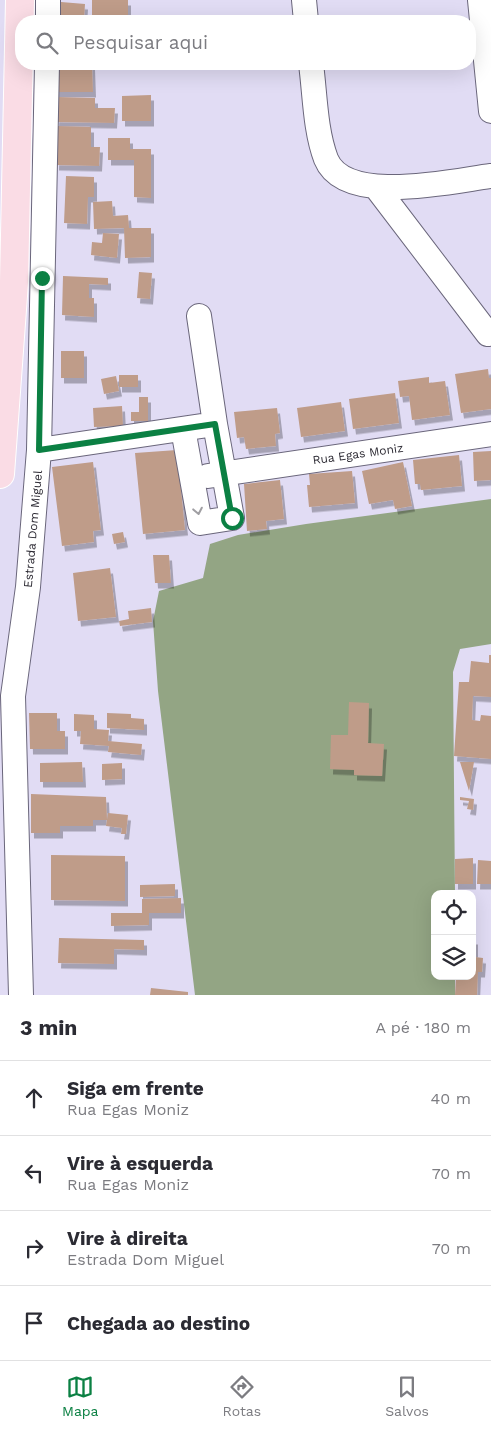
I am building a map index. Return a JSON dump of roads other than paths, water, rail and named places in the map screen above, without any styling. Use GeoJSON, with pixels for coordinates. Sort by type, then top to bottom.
{"type":"FeatureCollection","features":[{"type":"Feature","properties":{"kind":"main road"},"geometry":{"type":"LineString","coordinates":[[20,0],[20,15]]}},
{"type":"Feature","properties":{"kind":"main road"},"geometry":{"type":"LineString","coordinates":[[0,474],[14,291],[19,70]]}},
{"type":"Feature","properties":{"kind":"street"},"geometry":{"type":"LineString","coordinates":[[48,0],[48,15]]}},
{"type":"Feature","properties":{"kind":"street"},"geometry":{"type":"LineString","coordinates":[[304,0],[305,15]]}},
{"type":"Feature","properties":{"kind":"street"},"geometry":{"type":"LineString","coordinates":[[480,0],[491,111]]}},
{"type":"Feature","properties":{"kind":"street","name":"Estrada Dom Miguel"},"geometry":{"type":"LineString","coordinates":[[21,995],[9,903],[13,696],[28,587],[39,450],[46,70]]}},
{"type":"Feature","properties":{"kind":"street"},"geometry":{"type":"LineString","coordinates":[[313,70],[321,142],[326,160],[332,169],[346,180],[376,187],[404,186],[491,176]]}},
{"type":"Feature","properties":{"kind":"street"},"geometry":{"type":"LineString","coordinates":[[376,187],[488,334]]}},
{"type":"Feature","properties":{"kind":"street"},"geometry":{"type":"LineString","coordinates":[[183,429],[200,523],[232,518],[215,424],[199,316]]}},
{"type":"Feature","properties":{"kind":"street"},"geometry":{"type":"LineString","coordinates":[[39,450],[215,424]]}},
{"type":"Feature","properties":{"kind":"street","name":"Rua Egas Moniz"},"geometry":{"type":"LineString","coordinates":[[192,479],[491,434]]}}]}
